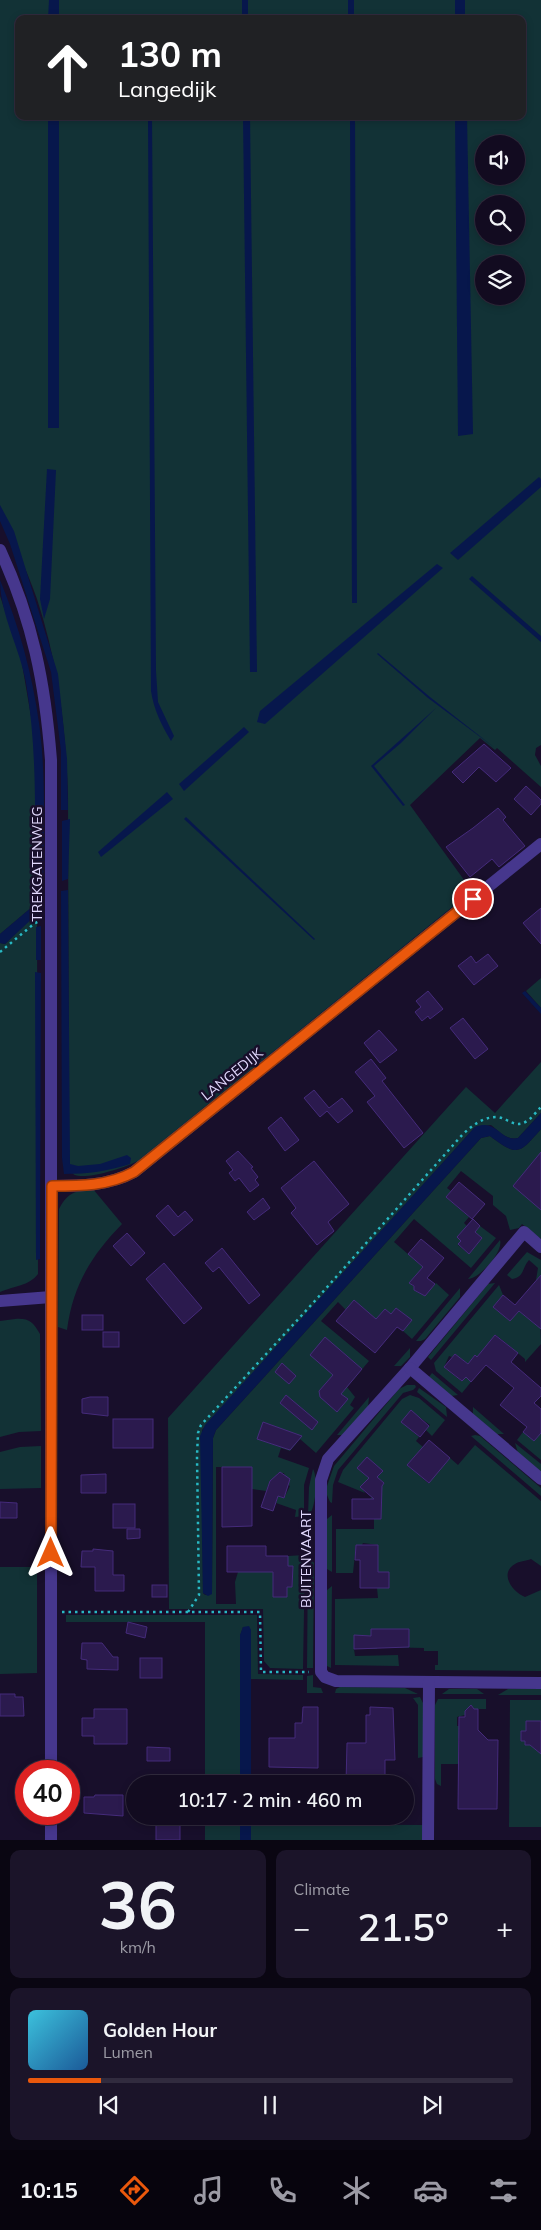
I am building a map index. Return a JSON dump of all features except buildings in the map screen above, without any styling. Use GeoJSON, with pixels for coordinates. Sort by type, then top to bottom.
{"type":"FeatureCollection","features":[{"type":"Feature","properties":{"kind":"street","name":"TREKGATENWEG"},"geometry":{"type":"LineString","coordinates":[[0,550],[26,615],[37,654],[44,686],[51,760],[52,1186]]}},
{"type":"Feature","properties":{"kind":"street","name":"LANGEDIJK"},"geometry":{"type":"LineString","coordinates":[[52,1186],[99,1184],[117,1180],[134,1172],[541,844]]}},
{"type":"Feature","properties":{"kind":"street"},"geometry":{"type":"LineString","coordinates":[[51,1760],[52,1186]]}},
{"type":"Feature","properties":{"kind":"street","name":"BUITENVAART"},"geometry":{"type":"LineString","coordinates":[[321,1672],[321,1480],[328,1460],[410,1368],[524,1232],[541,1247]]}},
{"type":"Feature","properties":{"kind":"street"},"geometry":{"type":"LineString","coordinates":[[0,1300],[51,1298]]}},
{"type":"Feature","properties":{"kind":"street"},"geometry":{"type":"LineString","coordinates":[[410,1368],[541,1479]]}},
{"type":"Feature","properties":{"kind":"street"},"geometry":{"type":"LineString","coordinates":[[321,1672],[325,1677],[336,1681],[541,1683]]}},
{"type":"Feature","properties":{"kind":"street"},"geometry":{"type":"LineString","coordinates":[[428,1840],[429,1682]]}},
{"type":"Feature","properties":{"kind":"street"},"geometry":{"type":"LineString","coordinates":[[51,1825],[51,1840]]}},
{"type":"Feature","properties":{"kind":"path"},"geometry":{"type":"LineString","coordinates":[[0,952],[35,922],[52,918]]}},
{"type":"Feature","properties":{"kind":"path"},"geometry":{"type":"LineString","coordinates":[[188,1612],[199,1595],[197,1456],[198,1433],[201,1425],[313,1304],[463,1134],[479,1121],[498,1117],[513,1124],[520,1124],[528,1121],[541,1107]]}},
{"type":"Feature","properties":{"kind":"path"},"geometry":{"type":"LineString","coordinates":[[50,1612],[260,1612],[261,1672],[321,1672]]}},
{"type":"Feature","properties":{"kind":"green space"},"geometry":{"type":"Polygon","coordinates":[[[0,0],[541,0],[541,745],[536,748],[535,755],[541,766],[541,787],[497,748],[495,750],[480,738],[410,805],[472,891],[138,1161],[88,1176],[75,1175],[69,1170],[68,796],[60,696],[56,672],[37,599],[0,515],[0,0]]]}},
{"type":"Feature","properties":{"kind":"green space"},"geometry":{"type":"Polygon","coordinates":[[[0,596],[21,658],[36,746],[35,878],[37,909],[32,907],[0,934],[0,596]]]}},
{"type":"Feature","properties":{"kind":"green space"},"geometry":{"type":"Polygon","coordinates":[[[37,913],[38,1274],[26,1283],[0,1292],[0,943],[5,944],[37,913]]]}},
{"type":"Feature","properties":{"kind":"green space"},"geometry":{"type":"Polygon","coordinates":[[[541,978],[541,1008],[526,991],[541,978]]]}},
{"type":"Feature","properties":{"kind":"green space"},"geometry":{"type":"Polygon","coordinates":[[[541,1062],[541,1113],[518,1138],[507,1137],[491,1125],[475,1127],[202,1430],[203,1593],[205,1595],[212,1593],[213,1438],[216,1430],[481,1138],[490,1136],[513,1150],[518,1150],[528,1144],[541,1129],[541,1239],[522,1224],[519,1228],[510,1230],[506,1216],[493,1205],[493,1196],[461,1171],[447,1188],[451,1191],[446,1197],[469,1217],[464,1223],[467,1226],[457,1237],[461,1241],[458,1245],[469,1254],[482,1238],[475,1232],[480,1226],[496,1238],[471,1268],[414,1219],[394,1242],[423,1267],[410,1283],[414,1290],[425,1296],[436,1283],[449,1295],[412,1339],[403,1331],[411,1320],[396,1308],[391,1314],[385,1309],[376,1319],[354,1300],[346,1310],[338,1302],[321,1321],[369,1361],[347,1387],[355,1397],[350,1405],[354,1408],[316,1453],[300,1439],[290,1451],[281,1448],[278,1457],[309,1468],[304,1485],[304,1516],[295,1517],[296,1510],[276,1503],[278,1496],[284,1498],[290,1486],[288,1485],[290,1479],[285,1477],[284,1473],[278,1473],[274,1480],[270,1481],[266,1491],[252,1489],[252,1467],[216,1467],[216,1604],[236,1604],[235,1582],[238,1572],[266,1572],[273,1566],[277,1597],[287,1597],[287,1587],[292,1587],[293,1566],[288,1566],[288,1556],[305,1555],[303,1669],[270,1668],[264,1661],[263,1609],[169,1609],[168,1418],[466,1087],[495,1113],[541,1062]]]}},
{"type":"Feature","properties":{"kind":"green space"},"geometry":{"type":"Polygon","coordinates":[[[93,1189],[122,1224],[101,1248],[85,1272],[74,1299],[67,1330],[58,1327],[59,1209],[73,1193],[93,1189]]]}},
{"type":"Feature","properties":{"kind":"green space"},"geometry":{"type":"Polygon","coordinates":[[[500,1240],[498,1251],[490,1264],[473,1278],[468,1279],[500,1240]]]}},
{"type":"Feature","properties":{"kind":"green space"},"geometry":{"type":"Polygon","coordinates":[[[527,1252],[541,1260],[541,1284],[536,1280],[538,1268],[529,1260],[519,1276],[512,1279],[507,1275],[527,1252]]]}},
{"type":"Feature","properties":{"kind":"green space"},"geometry":{"type":"Polygon","coordinates":[[[495,1283],[431,1360],[428,1357],[488,1284],[495,1283]]]}},
{"type":"Feature","properties":{"kind":"green space"},"geometry":{"type":"Polygon","coordinates":[[[499,1285],[503,1295],[493,1307],[510,1321],[519,1311],[535,1324],[540,1318],[541,1344],[525,1362],[525,1359],[496,1335],[477,1357],[475,1356],[468,1364],[455,1354],[452,1357],[449,1356],[444,1367],[461,1381],[466,1377],[471,1382],[462,1393],[436,1371],[434,1363],[499,1285]]]}},
{"type":"Feature","properties":{"kind":"green space"},"geometry":{"type":"Polygon","coordinates":[[[460,1288],[460,1297],[425,1339],[416,1341],[460,1288]]]}},
{"type":"Feature","properties":{"kind":"green space"},"geometry":{"type":"Polygon","coordinates":[[[24,1319],[30,1322],[40,1334],[41,1431],[19,1432],[0,1437],[0,1321],[24,1319]]]}},
{"type":"Feature","properties":{"kind":"green space"},"geometry":{"type":"Polygon","coordinates":[[[410,1348],[410,1357],[401,1366],[394,1366],[410,1348]]]}},
{"type":"Feature","properties":{"kind":"green space"},"geometry":{"type":"Polygon","coordinates":[[[432,1373],[458,1395],[451,1396],[429,1377],[432,1373]]]}},
{"type":"Feature","properties":{"kind":"green space"},"geometry":{"type":"Polygon","coordinates":[[[407,1385],[415,1385],[416,1387],[403,1393],[338,1470],[333,1485],[332,1503],[330,1502],[327,1495],[327,1486],[334,1466],[399,1389],[407,1385]]]}},
{"type":"Feature","properties":{"kind":"green space"},"geometry":{"type":"Polygon","coordinates":[[[419,1388],[446,1407],[447,1417],[417,1392],[419,1388]]]}},
{"type":"Feature","properties":{"kind":"green space"},"geometry":{"type":"Polygon","coordinates":[[[410,1395],[419,1398],[445,1420],[432,1436],[426,1430],[430,1425],[411,1411],[402,1422],[419,1437],[416,1441],[423,1447],[407,1465],[428,1483],[450,1458],[458,1465],[475,1445],[541,1501],[541,1566],[531,1559],[518,1562],[510,1568],[508,1578],[509,1583],[516,1592],[525,1597],[541,1590],[541,1671],[435,1670],[435,1665],[438,1665],[438,1651],[424,1651],[424,1648],[377,1647],[377,1649],[354,1649],[355,1656],[398,1655],[399,1666],[335,1665],[335,1599],[378,1598],[377,1588],[389,1572],[376,1572],[378,1545],[363,1543],[362,1545],[356,1545],[353,1573],[336,1573],[336,1529],[374,1529],[374,1519],[381,1519],[381,1499],[370,1499],[384,1483],[377,1477],[382,1471],[358,1469],[369,1478],[361,1487],[365,1493],[338,1482],[343,1470],[402,1399],[410,1395]]]}},
{"type":"Feature","properties":{"kind":"green space"},"geometry":{"type":"Polygon","coordinates":[[[369,1397],[368,1407],[342,1435],[337,1435],[369,1397]]]}},
{"type":"Feature","properties":{"kind":"green space"},"geometry":{"type":"Polygon","coordinates":[[[473,1407],[504,1434],[497,1434],[473,1414],[473,1407]]]}},
{"type":"Feature","properties":{"kind":"green space"},"geometry":{"type":"Polygon","coordinates":[[[523,1432],[534,1441],[541,1433],[541,1460],[517,1440],[523,1432]]]}},
{"type":"Feature","properties":{"kind":"green space"},"geometry":{"type":"Polygon","coordinates":[[[471,1436],[480,1436],[541,1488],[541,1496],[471,1436]]]}},
{"type":"Feature","properties":{"kind":"green space"},"geometry":{"type":"Polygon","coordinates":[[[515,1443],[541,1464],[541,1472],[518,1453],[515,1443]]]}},
{"type":"Feature","properties":{"kind":"green space"},"geometry":{"type":"Polygon","coordinates":[[[41,1446],[41,1488],[0,1489],[0,1452],[20,1447],[41,1446]]]}},
{"type":"Feature","properties":{"kind":"green space"},"geometry":{"type":"Polygon","coordinates":[[[313,1469],[315,1473],[315,1493],[313,1507],[308,1516],[309,1487],[313,1469]]]}},
{"type":"Feature","properties":{"kind":"green space"},"geometry":{"type":"Polygon","coordinates":[[[332,1515],[332,1572],[327,1569],[326,1562],[327,1519],[332,1515]]]}},
{"type":"Feature","properties":{"kind":"green space"},"geometry":{"type":"Polygon","coordinates":[[[308,1556],[314,1563],[313,1668],[307,1668],[308,1556]]]}},
{"type":"Feature","properties":{"kind":"green space"},"geometry":{"type":"Polygon","coordinates":[[[0,1567],[37,1567],[37,1673],[0,1674],[0,1567]]]}},
{"type":"Feature","properties":{"kind":"green space"},"geometry":{"type":"Polygon","coordinates":[[[332,1586],[331,1668],[327,1666],[326,1591],[332,1586]]]}},
{"type":"Feature","properties":{"kind":"green space"},"geometry":{"type":"Polygon","coordinates":[[[66,1615],[257,1615],[258,1674],[303,1675],[303,1680],[251,1679],[251,1630],[243,1627],[240,1636],[240,1775],[205,1775],[205,1622],[66,1622],[66,1615]]]}},
{"type":"Feature","properties":{"kind":"green space"},"geometry":{"type":"Polygon","coordinates":[[[313,1675],[313,1687],[321,1688],[323,1693],[307,1693],[307,1676],[313,1675]]]}},
{"type":"Feature","properties":{"kind":"green space"},"geometry":{"type":"Polygon","coordinates":[[[340,1687],[405,1688],[418,1694],[335,1693],[336,1689],[340,1687]]]}},
{"type":"Feature","properties":{"kind":"green space"},"geometry":{"type":"Polygon","coordinates":[[[449,1689],[477,1689],[484,1694],[442,1694],[449,1689]]]}},
{"type":"Feature","properties":{"kind":"green space"},"geometry":{"type":"Polygon","coordinates":[[[508,1689],[541,1689],[541,1695],[498,1695],[508,1689]]]}},
{"type":"Feature","properties":{"kind":"green space"},"geometry":{"type":"Polygon","coordinates":[[[420,1697],[423,1703],[423,1757],[418,1758],[418,1705],[413,1698],[420,1697]]]}},
{"type":"Feature","properties":{"kind":"green space"},"geometry":{"type":"Polygon","coordinates":[[[438,1699],[486,1699],[486,1709],[466,1709],[465,1715],[457,1717],[457,1726],[463,1726],[458,1740],[458,1764],[441,1764],[441,1786],[437,1784],[435,1779],[435,1705],[438,1699]]]}},
{"type":"Feature","properties":{"kind":"green space"},"geometry":{"type":"Polygon","coordinates":[[[510,1700],[541,1700],[541,1827],[509,1827],[510,1700]]]}},
{"type":"Feature","properties":{"kind":"green space"},"geometry":{"type":"Polygon","coordinates":[[[205,1825],[240,1825],[240,1840],[205,1840],[205,1825]]]}},
{"type":"Feature","properties":{"kind":"green space"},"geometry":{"type":"Polygon","coordinates":[[[251,1825],[423,1825],[422,1840],[251,1840],[251,1825]]]}},
{"type":"Feature","properties":{"kind":"shaded area"},"geometry":{"type":"Polygon","coordinates":[[[49,0],[59,0],[59,15],[48,15],[49,0]]]}},
{"type":"Feature","properties":{"kind":"shaded area"},"geometry":{"type":"Polygon","coordinates":[[[242,0],[248,0],[248,15],[242,15],[242,0]]]}},
{"type":"Feature","properties":{"kind":"shaded area"},"geometry":{"type":"Polygon","coordinates":[[[348,0],[354,0],[354,15],[348,15],[348,0]]]}},
{"type":"Feature","properties":{"kind":"shaded area"},"geometry":{"type":"Polygon","coordinates":[[[455,0],[465,0],[465,15],[455,15],[455,0]]]}},
{"type":"Feature","properties":{"kind":"shaded area"},"geometry":{"type":"Polygon","coordinates":[[[48,120],[59,120],[59,428],[48,428],[48,120]]]}},
{"type":"Feature","properties":{"kind":"shaded area"},"geometry":{"type":"Polygon","coordinates":[[[148,120],[152,120],[156,671],[158,702],[174,736],[171,741],[158,717],[151,691],[148,120]]]}},
{"type":"Feature","properties":{"kind":"shaded area"},"geometry":{"type":"Polygon","coordinates":[[[243,120],[250,120],[257,672],[250,672],[243,120]]]}},
{"type":"Feature","properties":{"kind":"shaded area"},"geometry":{"type":"Polygon","coordinates":[[[350,120],[355,120],[357,603],[352,603],[350,120]]]}},
{"type":"Feature","properties":{"kind":"shaded area"},"geometry":{"type":"Polygon","coordinates":[[[455,120],[467,120],[473,434],[458,436],[455,120]]]}},
{"type":"Feature","properties":{"kind":"shaded area"},"geometry":{"type":"Polygon","coordinates":[[[47,469],[56,470],[50,599],[44,619],[40,599],[47,469]]]}},
{"type":"Feature","properties":{"kind":"shaded area"},"geometry":{"type":"Polygon","coordinates":[[[539,477],[541,479],[541,487],[458,560],[450,553],[539,477]]]}},
{"type":"Feature","properties":{"kind":"shaded area"},"geometry":{"type":"Polygon","coordinates":[[[0,505],[14,531],[58,674],[67,759],[68,810],[61,810],[61,751],[51,672],[10,544],[0,521],[0,505]]]}},
{"type":"Feature","properties":{"kind":"shaded area"},"geometry":{"type":"Polygon","coordinates":[[[437,564],[443,568],[265,724],[257,722],[260,711],[437,564]]]}},
{"type":"Feature","properties":{"kind":"shaded area"},"geometry":{"type":"Polygon","coordinates":[[[472,576],[541,636],[541,642],[469,579],[472,576]]]}},
{"type":"Feature","properties":{"kind":"shaded area"},"geometry":{"type":"Polygon","coordinates":[[[0,580],[24,650],[33,686],[39,723],[44,788],[43,899],[37,897],[35,878],[35,780],[30,707],[23,670],[3,606],[0,580]]]}},
{"type":"Feature","properties":{"kind":"shaded area"},"geometry":{"type":"Polygon","coordinates":[[[378,653],[430,697],[495,748],[428,698],[378,653]]]}},
{"type":"Feature","properties":{"kind":"shaded area"},"geometry":{"type":"Polygon","coordinates":[[[436,708],[401,743],[374,766],[405,805],[403,806],[371,766],[436,708]]]}},
{"type":"Feature","properties":{"kind":"shaded area"},"geometry":{"type":"Polygon","coordinates":[[[244,727],[249,732],[184,791],[179,784],[244,727]]]}},
{"type":"Feature","properties":{"kind":"shaded area"},"geometry":{"type":"Polygon","coordinates":[[[167,792],[173,799],[101,857],[98,852],[167,792]]]}},
{"type":"Feature","properties":{"kind":"shaded area"},"geometry":{"type":"Polygon","coordinates":[[[186,817],[315,939],[184,819],[186,817]]]}},
{"type":"Feature","properties":{"kind":"shaded area"},"geometry":{"type":"Polygon","coordinates":[[[70,819],[68,879],[62,881],[62,821],[70,819]]]}},
{"type":"Feature","properties":{"kind":"shaded area"},"geometry":{"type":"Polygon","coordinates":[[[68,890],[70,1164],[78,1166],[100,1164],[127,1155],[131,1158],[130,1164],[114,1169],[90,1173],[64,1174],[62,1158],[61,891],[68,890]]]}},
{"type":"Feature","properties":{"kind":"shaded area"},"geometry":{"type":"Polygon","coordinates":[[[32,907],[37,909],[36,915],[5,944],[0,943],[0,934],[32,907]]]}},
{"type":"Feature","properties":{"kind":"shaded area"},"geometry":{"type":"Polygon","coordinates":[[[41,926],[41,960],[36,960],[36,927],[41,926]]]}},
{"type":"Feature","properties":{"kind":"shaded area"},"geometry":{"type":"Polygon","coordinates":[[[35,972],[41,973],[40,1259],[36,1260],[35,972]]]}},
{"type":"Feature","properties":{"kind":"shaded area"},"geometry":{"type":"Polygon","coordinates":[[[525,991],[541,1008],[541,1014],[522,993],[525,991]]]}},
{"type":"Feature","properties":{"kind":"shaded area"},"geometry":{"type":"Polygon","coordinates":[[[541,1113],[541,1129],[523,1148],[513,1150],[490,1136],[481,1138],[216,1430],[213,1438],[212,1594],[208,1596],[203,1593],[200,1436],[205,1425],[475,1127],[488,1125],[507,1137],[518,1138],[541,1113]]]}},
{"type":"Feature","properties":{"kind":"shaded area"},"geometry":{"type":"Polygon","coordinates":[[[249,1626],[251,1630],[251,1775],[240,1775],[240,1635],[243,1627],[249,1626]]]}},
{"type":"Feature","properties":{"kind":"shaded area"},"geometry":{"type":"Polygon","coordinates":[[[240,1825],[251,1825],[251,1840],[240,1840],[240,1825]]]}},
{"type":"Feature","properties":{"kind":"route"},"geometry":{"type":"LineString","coordinates":[[51,1553],[52,1186],[99,1184],[117,1180],[134,1172],[473,899]]}}]}
